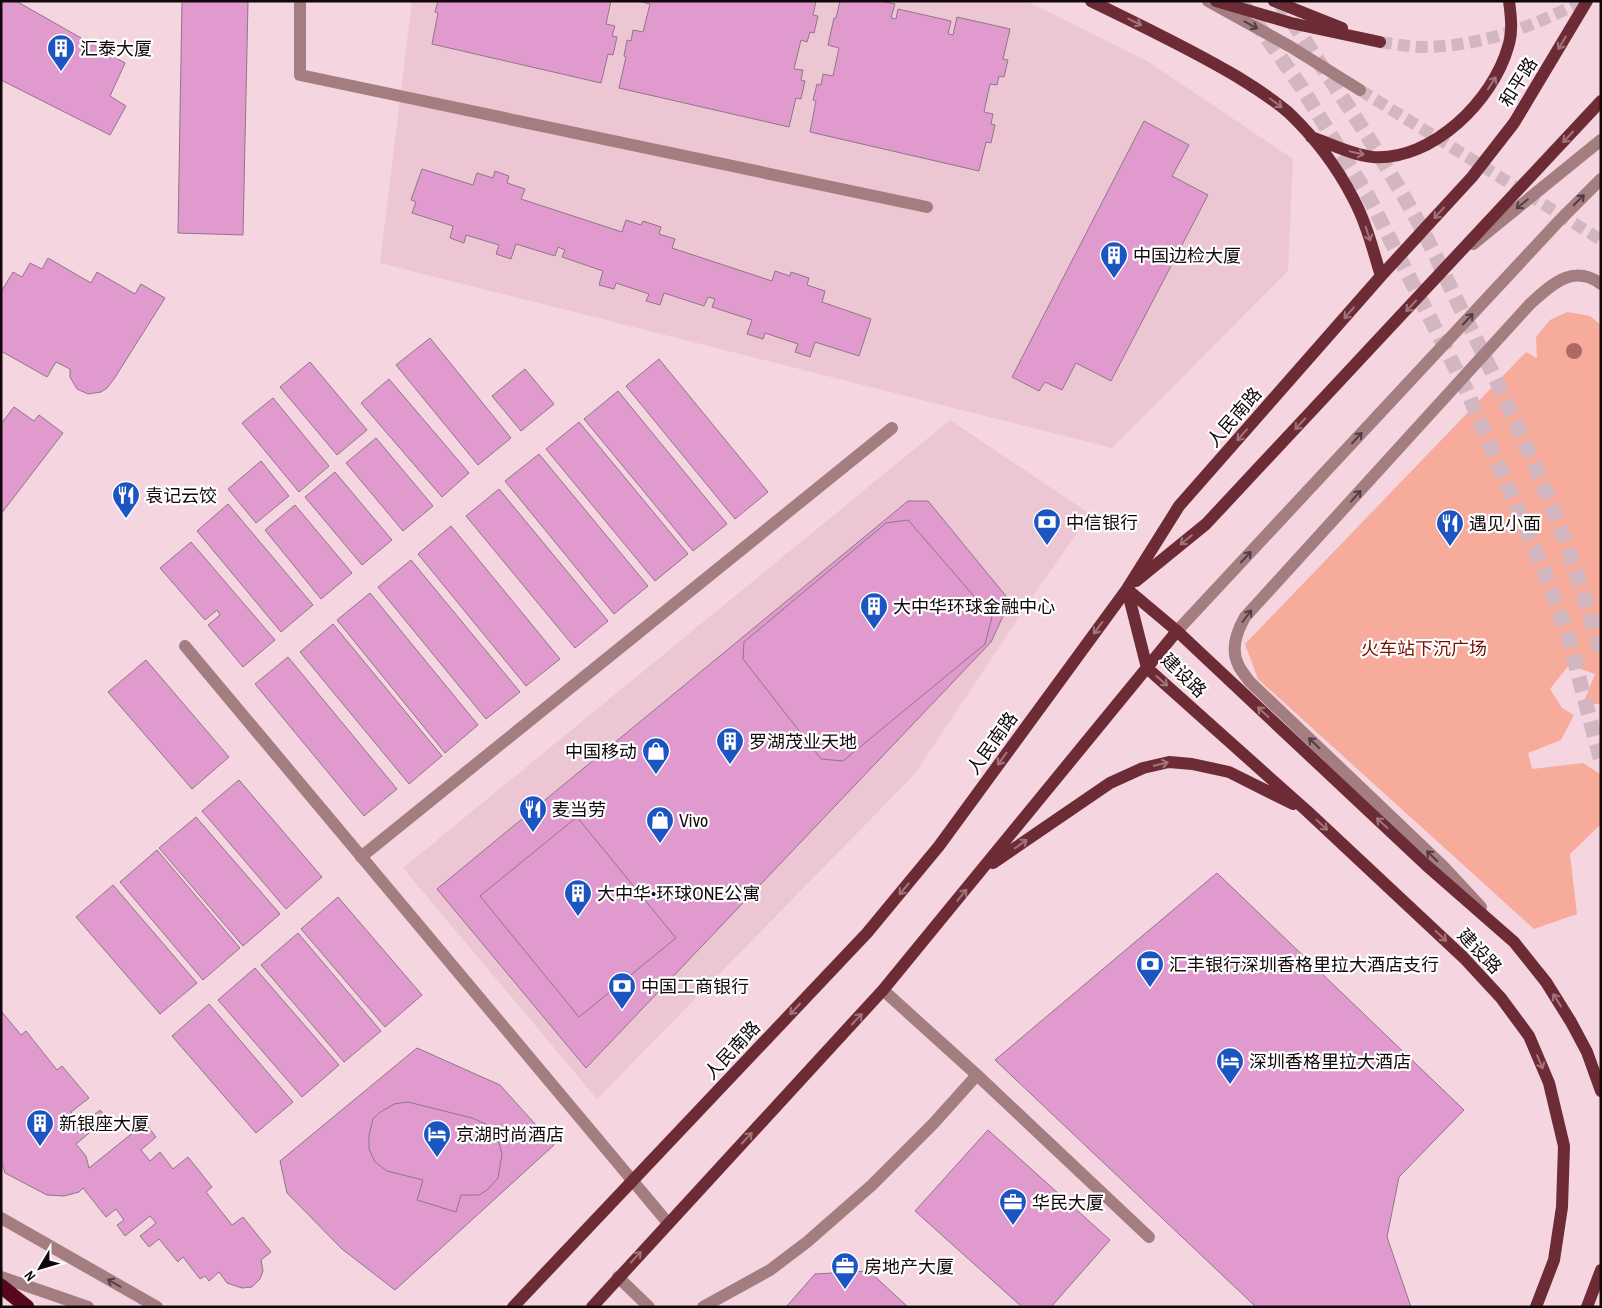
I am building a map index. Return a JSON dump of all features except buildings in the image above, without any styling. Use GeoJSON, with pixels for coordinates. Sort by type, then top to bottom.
{"type":"FeatureCollection","features":[{"type":"Feature","properties":{"kind":"highway"},"geometry":{"type":"LineString","coordinates":[[1,1286],[27,1307]]}},
{"type":"Feature","properties":{"kind":"main road"},"geometry":{"type":"LineString","coordinates":[[1091,1],[1204,58],[1254,88],[1288,113],[1312,137],[1335,168],[1353,198],[1366,228],[1381,276]]}},
{"type":"Feature","properties":{"kind":"main road"},"geometry":{"type":"LineString","coordinates":[[1216,1],[1291,23],[1380,42],[1274,1]]}},
{"type":"Feature","properties":{"kind":"main road"},"geometry":{"type":"LineString","coordinates":[[1312,137],[1347,151],[1372,157],[1397,156],[1416,149],[1442,135],[1460,121],[1479,101],[1496,75],[1508,46],[1512,21],[1509,1]]}},
{"type":"Feature","properties":{"kind":"main road","name":"和平路"},"geometry":{"type":"LineString","coordinates":[[1472,176],[1514,122],[1587,1]]}},
{"type":"Feature","properties":{"kind":"main road"},"geometry":{"type":"LineString","coordinates":[[1127,589],[1206,524],[1601,101]]}},
{"type":"Feature","properties":{"kind":"main road","name":"人民南路"},"geometry":{"type":"LineString","coordinates":[[513,1307],[867,933],[939,846],[1127,589],[1179,506],[1381,276],[1472,176]]}},
{"type":"Feature","properties":{"kind":"main road","name":"建设路"},"geometry":{"type":"LineString","coordinates":[[1127,589],[1177,631],[1426,865],[1514,942],[1546,982],[1571,1022],[1587,1052],[1601,1091]]}},
{"type":"Feature","properties":{"kind":"main road","name":"建设路"},"geometry":{"type":"LineString","coordinates":[[1127,589],[1148,668],[1307,811],[1464,958],[1501,998],[1529,1036],[1549,1082],[1564,1146],[1562,1207],[1554,1260],[1536,1307]]}},
{"type":"Feature","properties":{"kind":"main road"},"geometry":{"type":"LineString","coordinates":[[592,1307],[618,1276],[884,990],[1177,631]]}},
{"type":"Feature","properties":{"kind":"main road"},"geometry":{"type":"LineString","coordinates":[[981,872],[1110,783],[1143,768],[1169,762],[1192,764],[1229,772],[1307,811]]}},
{"type":"Feature","properties":{"kind":"main road"},"geometry":{"type":"LineString","coordinates":[[1588,1307],[1601,1270]]}},
{"type":"Feature","properties":{"kind":"street"},"geometry":{"type":"LineString","coordinates":[[300,1],[300,75],[927,207]]}},
{"type":"Feature","properties":{"kind":"street"},"geometry":{"type":"LineString","coordinates":[[1208,1],[1291,47],[1360,90]]}},
{"type":"Feature","properties":{"kind":"street"},"geometry":{"type":"LineString","coordinates":[[1456,258],[1601,140]]}},
{"type":"Feature","properties":{"kind":"street"},"geometry":{"type":"LineString","coordinates":[[1177,631],[1558,222],[1601,179]]}},
{"type":"Feature","properties":{"kind":"street"},"geometry":{"type":"LineString","coordinates":[[1514,942],[1443,866],[1249,681],[1238,664],[1234,648],[1237,631],[1245,617],[1530,304],[1547,288],[1564,278],[1578,274],[1596,280],[1601,284]]}},
{"type":"Feature","properties":{"kind":"street"},"geometry":{"type":"LineString","coordinates":[[361,857],[892,428]]}},
{"type":"Feature","properties":{"kind":"street"},"geometry":{"type":"LineString","coordinates":[[185,646],[668,1223]]}},
{"type":"Feature","properties":{"kind":"street"},"geometry":{"type":"LineString","coordinates":[[884,990],[1149,1237]]}},
{"type":"Feature","properties":{"kind":"street"},"geometry":{"type":"LineString","coordinates":[[703,1307],[770,1270],[807,1242],[872,1185],[977,1075]]}},
{"type":"Feature","properties":{"kind":"street"},"geometry":{"type":"LineString","coordinates":[[1,1218],[157,1307]]}},
{"type":"Feature","properties":{"kind":"street"},"geometry":{"type":"LineString","coordinates":[[618,1276],[649,1307]]}},
{"type":"Feature","properties":{"kind":"street"},"geometry":{"type":"LineString","coordinates":[[1,1277],[88,1307]]}},
{"type":"Feature","properties":{"kind":"shaded area"},"geometry":{"type":"Polygon","coordinates":[[[412,1],[1026,1],[1147,61],[1293,159],[1288,271],[1112,448],[380,263],[412,1]]]}},
{"type":"Feature","properties":{"kind":"shaded area","name":"罗湖茂业天地"},"geometry":{"type":"Polygon","coordinates":[[[950,420],[1090,514],[914,775],[597,1099],[403,868],[950,420]]]}},
{"type":"Feature","properties":{"kind":"green space","name":"火车站下沉广场"},"geometry":{"type":"Polygon","coordinates":[[[1567,312],[1590,316],[1601,325],[1601,704],[1583,704],[1595,674],[1569,665],[1550,689],[1562,708],[1574,715],[1561,740],[1528,753],[1532,769],[1583,763],[1600,774],[1601,824],[1570,854],[1577,914],[1534,929],[1258,679],[1245,644],[1526,352],[1537,358],[1536,337],[1550,320],[1567,312]]]}},
{"type":"Feature","properties":{"kind":"tunnel"},"geometry":{"type":"LineString","coordinates":[[1241,1],[1302,88],[1367,194],[1466,389],[1544,571],[1568,636],[1601,761]]}},
{"type":"Feature","properties":{"kind":"tunnel"},"geometry":{"type":"LineString","coordinates":[[1279,1],[1377,151],[1435,254],[1540,477],[1573,564],[1601,654]]}},
{"type":"Feature","properties":{"kind":"tunnel"},"geometry":{"type":"LineString","coordinates":[[1380,42],[1425,47],[1446,46],[1486,39],[1526,27],[1582,1]]}},
{"type":"Feature","properties":{"kind":"tunnel"},"geometry":{"type":"LineString","coordinates":[[1360,90],[1601,240]]}},
{"type":"Feature","properties":{"kind":"place","name":"汇泰大厦"},"geometry":{"type":"Point","coordinates":[61,72]}},
{"type":"Feature","properties":{"kind":"place","name":"中国边检大厦"},"geometry":{"type":"Point","coordinates":[1114,279]}},
{"type":"Feature","properties":{"kind":"place","name":"袁记云饺"},"geometry":{"type":"Point","coordinates":[126,519]}},
{"type":"Feature","properties":{"kind":"place","name":"中信银行"},"geometry":{"type":"Point","coordinates":[1047,546]}},
{"type":"Feature","properties":{"kind":"place","name":"遇见小面"},"geometry":{"type":"Point","coordinates":[1450,547]}},
{"type":"Feature","properties":{"kind":"place","name":"大中华环球金融中心"},"geometry":{"type":"Point","coordinates":[874,630]}},
{"type":"Feature","properties":{"kind":"place","name":"罗湖茂业天地"},"geometry":{"type":"Point","coordinates":[730,765]}},
{"type":"Feature","properties":{"kind":"place","name":"中国移动"},"geometry":{"type":"Point","coordinates":[656,775]}},
{"type":"Feature","properties":{"kind":"place","name":"麦当劳"},"geometry":{"type":"Point","coordinates":[533,833]}},
{"type":"Feature","properties":{"kind":"place","name":"Vivo"},"geometry":{"type":"Point","coordinates":[660,844]}},
{"type":"Feature","properties":{"kind":"place","name":"大中华•环球ONE公寓"},"geometry":{"type":"Point","coordinates":[578,917]}},
{"type":"Feature","properties":{"kind":"place","name":"汇丰银行深圳香格里拉大酒店支行"},"geometry":{"type":"Point","coordinates":[1150,988]}},
{"type":"Feature","properties":{"kind":"place","name":"中国工商银行"},"geometry":{"type":"Point","coordinates":[622,1010]}},
{"type":"Feature","properties":{"kind":"place","name":"深圳香格里拉大酒店"},"geometry":{"type":"Point","coordinates":[1230,1085]}},
{"type":"Feature","properties":{"kind":"place","name":"新银座大厦"},"geometry":{"type":"Point","coordinates":[40,1147]}},
{"type":"Feature","properties":{"kind":"place","name":"京湖时尚酒店"},"geometry":{"type":"Point","coordinates":[437,1158]}},
{"type":"Feature","properties":{"kind":"place","name":"华民大厦"},"geometry":{"type":"Point","coordinates":[1013,1226]}},
{"type":"Feature","properties":{"kind":"place","name":"房地产大厦"},"geometry":{"type":"Point","coordinates":[845,1290]}}]}
